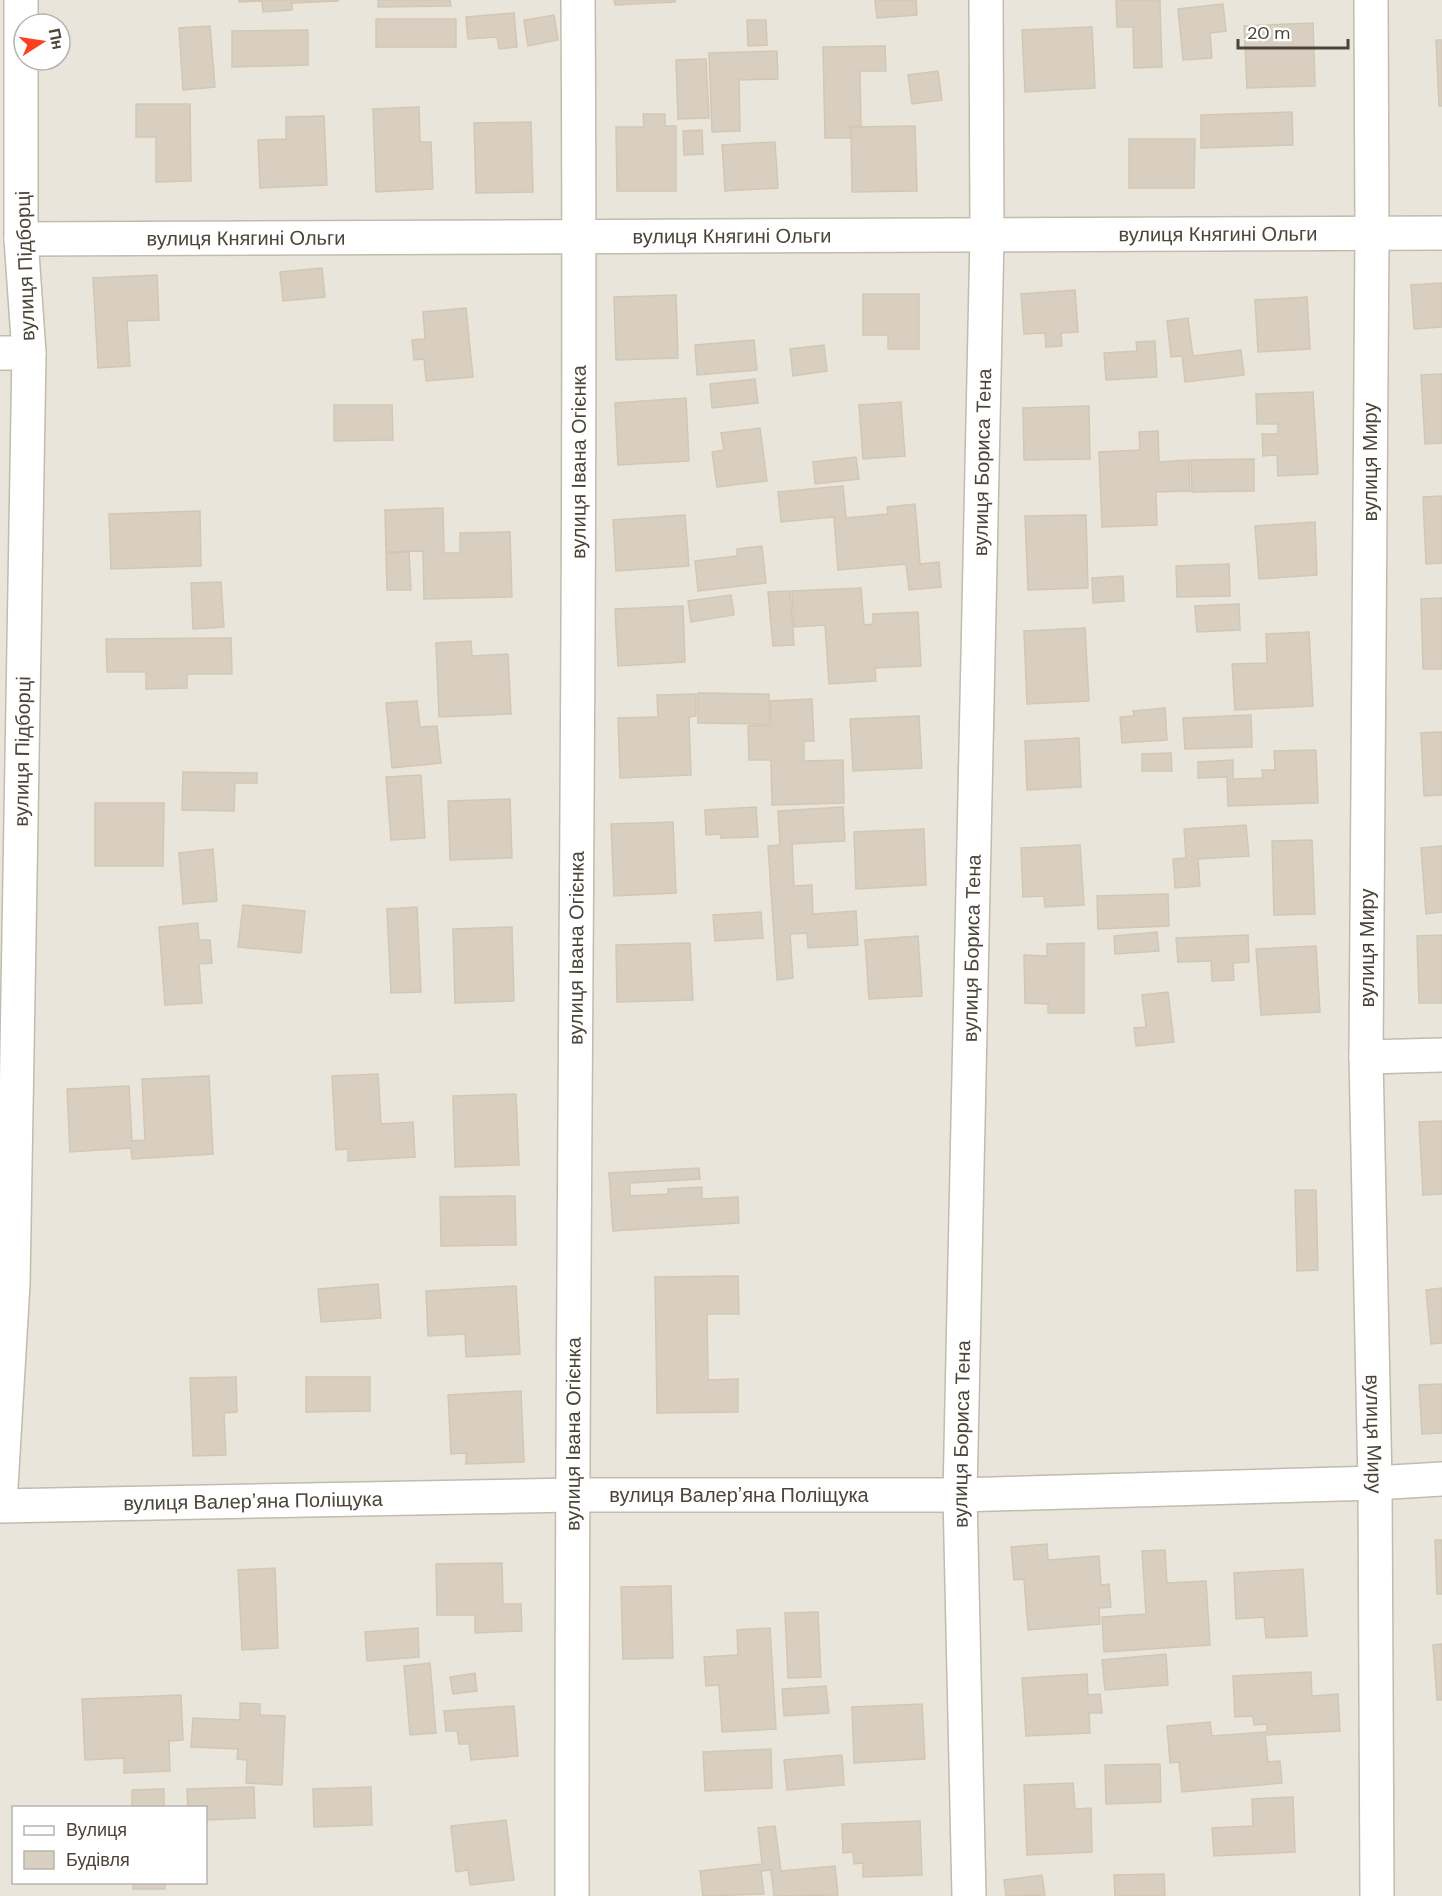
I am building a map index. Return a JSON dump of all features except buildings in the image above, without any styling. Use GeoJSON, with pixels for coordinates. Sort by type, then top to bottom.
{"type":"FeatureCollection","features":[{"type":"Feature","properties":{"kind":"street","name":"вулиця Підборці"},"geometry":{"type":"LineString","coordinates":[[0,1505],[6,1284],[14,353],[21,239],[21,0]]}},
{"type":"Feature","properties":{"kind":"street","name":"вулиця Івана Огієнка"},"geometry":{"type":"LineString","coordinates":[[572,1896],[578,0]]}},
{"type":"Feature","properties":{"kind":"street","name":"вулиця Бориса Тена"},"geometry":{"type":"LineString","coordinates":[[969,1896],[960,1495],[987,235],[986,0]]}},
{"type":"Feature","properties":{"kind":"street","name":"вулиця Миру"},"geometry":{"type":"LineString","coordinates":[[1371,0],[1372,234],[1366,1057],[1375,1483],[1377,1896]]}},
{"type":"Feature","properties":{"kind":"street","name":"вулиця Княгині Ольги"},"geometry":{"type":"LineString","coordinates":[[21,239],[1442,233]]}},
{"type":"Feature","properties":{"kind":"street"},"geometry":{"type":"LineString","coordinates":[[1366,1057],[1442,1055]]}},
{"type":"Feature","properties":{"kind":"street","name":"вулиця Валерʼяна Поліщука"},"geometry":{"type":"LineString","coordinates":[[0,1505],[572,1495],[960,1495],[1442,1479]]}},
{"type":"Feature","properties":{"kind":"shaded area"},"geometry":{"type":"Polygon","coordinates":[[[0,0],[1442,0],[1442,1896],[0,1896],[0,0]]]}}]}
